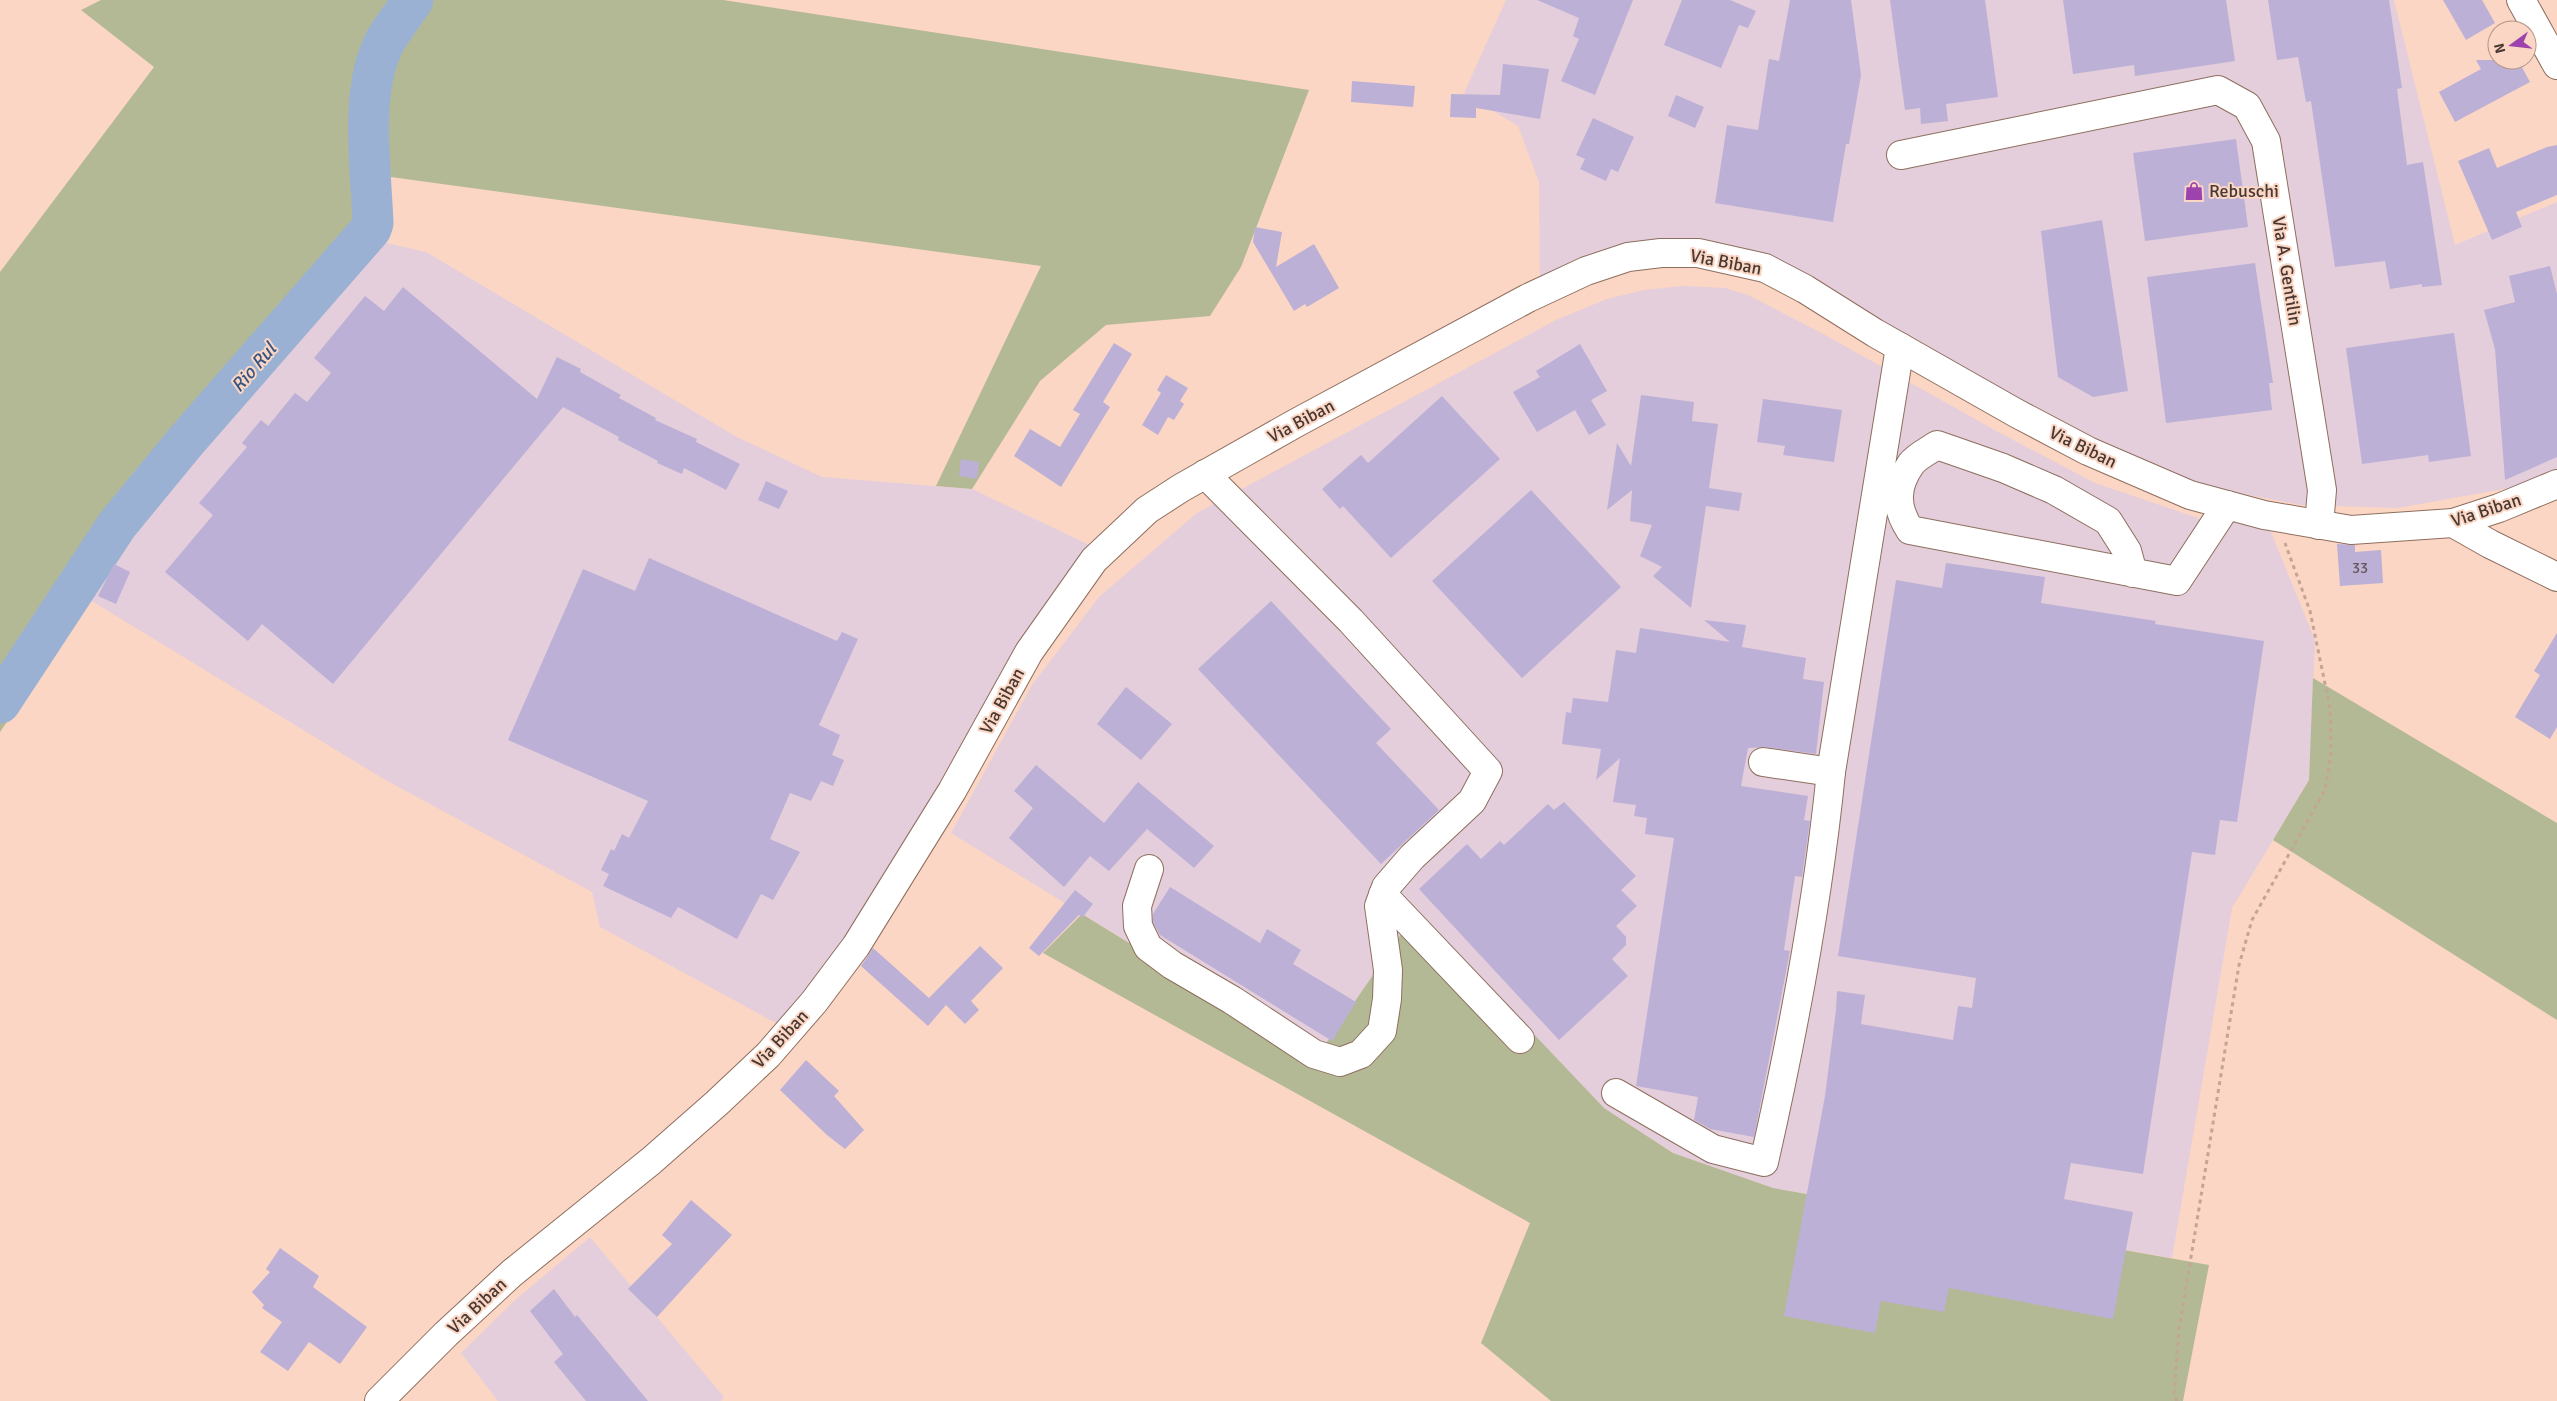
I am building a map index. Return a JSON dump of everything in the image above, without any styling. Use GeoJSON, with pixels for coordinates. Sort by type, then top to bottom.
{"type":"FeatureCollection","features":[{"type":"Feature","properties":{"kind":"street"},"geometry":{"type":"LineString","coordinates":[[2521,0],[2557,65]]}},
{"type":"Feature","properties":{"kind":"street","name":"Via A. Gentilin"},"geometry":{"type":"LineString","coordinates":[[1901,155],[2218,90],[2247,106],[2266,141],[2322,490],[2319,525]]}},
{"type":"Feature","properties":{"kind":"street","name":"Via Biban"},"geometry":{"type":"LineString","coordinates":[[380,1401],[446,1334],[512,1273],[651,1161],[768,1054],[814,1002],[856,946],[952,791],[1029,652],[1094,560],[1147,510],[1205,474],[1528,298],[1586,272],[1628,257],[1661,253],[1698,253],[1765,268],[1805,289],[1900,347],[2088,451],[2190,495],[2276,518],[2350,530],[2453,522],[2499,508],[2557,484]]}},
{"type":"Feature","properties":{"kind":"street"},"geometry":{"type":"LineString","coordinates":[[1616,1094],[1713,1149],[1764,1162],[1787,1062],[1818,871],[1831,772],[1900,347]]}},
{"type":"Feature","properties":{"kind":"street"},"geometry":{"type":"LineString","coordinates":[[2133,573],[2127,551],[2108,521],[2054,490],[2003,468],[1937,445],[1912,463],[1901,484],[1897,502],[1901,516],[1910,530],[2177,582],[2227,505]]}},
{"type":"Feature","properties":{"kind":"street"},"geometry":{"type":"LineString","coordinates":[[1149,869],[1136,906],[1138,926],[1148,947],[1172,966],[1232,1000],[1314,1054],[1340,1062],[1361,1054],[1382,1031],[1387,999],[1388,970],[1379,906],[1386,887],[1412,857],[1472,800],[1488,772],[1351,621],[1205,474]]}},
{"type":"Feature","properties":{"kind":"street"},"geometry":{"type":"LineString","coordinates":[[2453,522],[2490,544],[2557,577]]}},
{"type":"Feature","properties":{"kind":"street"},"geometry":{"type":"LineString","coordinates":[[1764,762],[1831,772]]}},
{"type":"Feature","properties":{"kind":"street"},"geometry":{"type":"LineString","coordinates":[[1383,895],[1520,1039]]}},
{"type":"Feature","properties":{"kind":"path"},"geometry":{"type":"LineString","coordinates":[[2177,1401],[2174,1394],[2179,1330],[2239,965],[2252,920],[2326,790],[2331,754],[2330,708],[2310,611],[2276,518]]}},
{"type":"Feature","properties":{"kind":"shaded area"},"geometry":{"type":"Polygon","coordinates":[[[1506,0],[2394,0],[2455,245],[2557,202],[2557,476],[2537,483],[2398,508],[2301,505],[2218,489],[2109,451],[1843,306],[1682,252],[1540,290],[1539,182],[1518,126],[1464,93],[1506,0]]]}},
{"type":"Feature","properties":{"kind":"shaded area"},"geometry":{"type":"Polygon","coordinates":[[[382,242],[426,252],[735,436],[822,477],[972,489],[1100,550],[1073,574],[1004,667],[879,890],[783,1027],[600,927],[592,892],[382,778],[90,600],[133,532],[204,445],[382,242]]]}},
{"type":"Feature","properties":{"kind":"shaded area"},"geometry":{"type":"Polygon","coordinates":[[[1683,286],[1725,288],[1748,295],[1827,336],[2000,433],[2095,483],[2210,522],[2240,521],[2264,515],[2315,640],[2309,780],[2232,908],[2172,1258],[1772,1188],[1673,1153],[1604,1108],[1316,1058],[951,833],[1032,685],[1099,597],[1197,513],[1556,320],[1607,299],[1644,290],[1683,286]]]}},
{"type":"Feature","properties":{"kind":"shaded area"},"geometry":{"type":"Polygon","coordinates":[[[590,1237],[724,1397],[721,1401],[498,1401],[461,1353],[514,1301],[590,1237]]]}},
{"type":"Feature","properties":{"kind":"green space"},"geometry":{"type":"Polygon","coordinates":[[[101,0],[723,0],[1309,90],[1241,267],[1210,316],[1106,325],[1040,381],[972,489],[936,486],[1041,266],[376,175],[374,198],[382,242],[204,445],[133,532],[93,596],[0,732],[0,272],[154,67],[81,10],[101,0]]]}},
{"type":"Feature","properties":{"kind":"green space"},"geometry":{"type":"Polygon","coordinates":[[[2313,678],[2557,823],[2557,1020],[2273,840],[2309,780],[2313,678]]]}},
{"type":"Feature","properties":{"kind":"green space"},"geometry":{"type":"Polygon","coordinates":[[[1417,911],[1604,1108],[1673,1153],[1773,1188],[2209,1265],[2183,1401],[1551,1401],[1481,1343],[1530,1223],[1043,953],[1082,914],[1316,1058],[1417,911]]]}},
{"type":"Feature","properties":{"kind":"building"},"geometry":{"type":"Polygon","coordinates":[[[1537,0],[1633,0],[1595,95],[1561,81],[1579,39],[1573,36],[1579,18],[1537,0]]]}},
{"type":"Feature","properties":{"kind":"building"},"geometry":{"type":"Polygon","coordinates":[[[1682,0],[1730,0],[1756,11],[1748,28],[1739,25],[1721,68],[1664,45],[1682,0]]]}},
{"type":"Feature","properties":{"kind":"building"},"geometry":{"type":"Polygon","coordinates":[[[1790,0],[1851,0],[1861,75],[1849,144],[1846,144],[1833,222],[1715,203],[1727,125],[1758,130],[1769,59],[1779,61],[1790,0]]]}},
{"type":"Feature","properties":{"kind":"building"},"geometry":{"type":"Polygon","coordinates":[[[1890,0],[1985,0],[1998,97],[1946,104],[1948,121],[1921,124],[1920,108],[1905,110],[1890,0]]]}},
{"type":"Feature","properties":{"kind":"building"},"geometry":{"type":"Polygon","coordinates":[[[2063,0],[2226,0],[2235,61],[2135,76],[2134,65],[2073,74],[2063,0]]]}},
{"type":"Feature","properties":{"kind":"building"},"geometry":{"type":"Polygon","coordinates":[[[2268,0],[2389,0],[2402,88],[2397,89],[2407,165],[2423,162],[2442,285],[2422,287],[2422,284],[2390,289],[2385,261],[2335,267],[2311,101],[2306,102],[2298,57],[2277,60],[2268,0]]]}},
{"type":"Feature","properties":{"kind":"building"},"geometry":{"type":"Polygon","coordinates":[[[2443,0],[2482,0],[2493,20],[2487,20],[2487,28],[2466,40],[2443,0]]]}},
{"type":"Feature","properties":{"kind":"building"},"geometry":{"type":"Polygon","coordinates":[[[2476,60],[2487,60],[2487,70],[2523,70],[2530,82],[2455,122],[2439,92],[2481,69],[2476,60]]]}},
{"type":"Feature","properties":{"kind":"building"},"geometry":{"type":"Polygon","coordinates":[[[1503,64],[1549,69],[1540,119],[1476,108],[1476,118],[1450,117],[1451,94],[1500,95],[1503,64]]]}},
{"type":"Feature","properties":{"kind":"building"},"geometry":{"type":"Polygon","coordinates":[[[1352,81],[1415,86],[1413,107],[1351,102],[1352,81]]]}},
{"type":"Feature","properties":{"kind":"building"},"geometry":{"type":"Polygon","coordinates":[[[1676,95],[1704,107],[1695,128],[1668,116],[1676,95]]]}},
{"type":"Feature","properties":{"kind":"building"},"geometry":{"type":"Polygon","coordinates":[[[1593,118],[1634,137],[1618,172],[1611,169],[1606,181],[1580,169],[1585,159],[1576,155],[1593,118]]]}},
{"type":"Feature","properties":{"kind":"building"},"geometry":{"type":"Polygon","coordinates":[[[2236,139],[2248,227],[2145,241],[2133,153],[2236,139]]]}},
{"type":"Feature","properties":{"kind":"building"},"geometry":{"type":"Polygon","coordinates":[[[2557,145],[2557,195],[2516,212],[2522,227],[2492,240],[2458,161],[2489,148],[2497,168],[2547,147],[2557,145]]]}},
{"type":"Feature","properties":{"kind":"building"},"geometry":{"type":"Polygon","coordinates":[[[2102,220],[2128,391],[2093,397],[2058,377],[2041,231],[2102,220]]]}},
{"type":"Feature","properties":{"kind":"building"},"geometry":{"type":"Polygon","coordinates":[[[1255,227],[1282,232],[1276,267],[1314,244],[1339,288],[1307,307],[1305,304],[1294,311],[1253,242],[1255,227]]]}},
{"type":"Feature","properties":{"kind":"building"},"geometry":{"type":"Polygon","coordinates":[[[2255,263],[2273,383],[2269,383],[2272,410],[2166,423],[2147,277],[2255,263]]]}},
{"type":"Feature","properties":{"kind":"building"},"geometry":{"type":"Polygon","coordinates":[[[2550,266],[2557,294],[2557,457],[2505,480],[2495,349],[2484,310],[2515,302],[2509,276],[2550,266]]]}},
{"type":"Feature","properties":{"kind":"building"},"geometry":{"type":"Polygon","coordinates":[[[403,287],[537,399],[557,357],[581,369],[580,372],[621,395],[619,398],[656,418],[655,420],[697,439],[696,442],[740,464],[726,490],[684,468],[682,474],[657,463],[658,461],[618,440],[619,437],[563,407],[333,684],[262,624],[248,641],[165,572],[213,515],[199,503],[247,447],[242,443],[261,420],[268,426],[295,393],[307,402],[331,373],[314,358],[365,296],[384,311],[403,287]]]}},
{"type":"Feature","properties":{"kind":"building"},"geometry":{"type":"Polygon","coordinates":[[[2454,333],[2471,456],[2429,462],[2428,455],[2362,464],[2346,348],[2454,333]]]}},
{"type":"Feature","properties":{"kind":"building"},"geometry":{"type":"Polygon","coordinates":[[[1114,343],[1132,354],[1103,402],[1110,407],[1061,487],[1014,456],[1030,429],[1060,447],[1080,414],[1073,410],[1114,343]]]}},
{"type":"Feature","properties":{"kind":"building"},"geometry":{"type":"Polygon","coordinates":[[[1580,344],[1607,391],[1591,400],[1606,425],[1589,435],[1575,410],[1537,432],[1513,392],[1540,377],[1536,371],[1580,344]]]}},
{"type":"Feature","properties":{"kind":"building"},"geometry":{"type":"Polygon","coordinates":[[[1166,375],[1188,388],[1180,401],[1184,404],[1174,420],[1168,417],[1158,435],[1142,425],[1161,393],[1157,390],[1166,375]]]}},
{"type":"Feature","properties":{"kind":"building"},"geometry":{"type":"Polygon","coordinates":[[[1641,395],[1694,402],[1692,421],[1718,424],[1709,488],[1742,493],[1739,511],[1706,506],[1691,608],[1653,576],[1662,567],[1640,556],[1652,525],[1630,521],[1632,490],[1607,510],[1617,443],[1631,466],[1641,395]]]}},
{"type":"Feature","properties":{"kind":"building"},"geometry":{"type":"Polygon","coordinates":[[[1442,396],[1500,459],[1391,558],[1343,506],[1340,509],[1322,489],[1361,455],[1368,463],[1442,396]]]}},
{"type":"Feature","properties":{"kind":"building"},"geometry":{"type":"Polygon","coordinates":[[[1763,399],[1842,410],[1834,462],[1783,455],[1785,446],[1757,442],[1763,399]]]}},
{"type":"Feature","properties":{"kind":"building"},"geometry":{"type":"Polygon","coordinates":[[[961,459],[979,462],[977,479],[959,476],[961,459]]]}},
{"type":"Feature","properties":{"kind":"building"},"geometry":{"type":"Polygon","coordinates":[[[766,481],[788,491],[779,509],[758,500],[766,481]]]}},
{"type":"Feature","properties":{"kind":"building"},"geometry":{"type":"Polygon","coordinates":[[[1531,490],[1621,587],[1522,678],[1432,581],[1531,490]]]}},
{"type":"Feature","properties":{"kind":"building"},"geometry":{"type":"Polygon","coordinates":[[[2337,544],[2355,545],[2355,552],[2381,550],[2383,583],[2340,586],[2337,544]]]}},
{"type":"Feature","properties":{"kind":"building"},"geometry":{"type":"Polygon","coordinates":[[[649,558],[837,641],[842,632],[858,639],[819,725],[840,735],[832,755],[844,760],[833,786],[821,781],[811,801],[790,793],[770,839],[800,852],[773,900],[761,894],[737,939],[678,907],[671,918],[603,886],[609,874],[601,870],[611,849],[614,851],[622,834],[629,838],[648,801],[508,740],[583,569],[635,591],[649,558]]]}},
{"type":"Feature","properties":{"kind":"building"},"geometry":{"type":"Polygon","coordinates":[[[1946,563],[2045,577],[2041,603],[2156,621],[2155,624],[2264,641],[2237,822],[2220,820],[2215,855],[2192,852],[2143,1174],[2071,1163],[2064,1199],[2133,1212],[2113,1319],[1949,1288],[1944,1312],[1881,1301],[1875,1333],[1784,1316],[1825,1096],[1837,991],[1865,995],[1861,1024],[1953,1040],[1958,1006],[1972,1008],[1976,978],[1838,956],[1896,580],[1942,588],[1946,563]]]}},
{"type":"Feature","properties":{"kind":"building"},"geometry":{"type":"Polygon","coordinates":[[[114,564],[130,572],[116,604],[98,596],[114,564]]]}},
{"type":"Feature","properties":{"kind":"building"},"geometry":{"type":"Polygon","coordinates":[[[1271,601],[1391,729],[1376,743],[1439,810],[1381,864],[1198,669],[1271,601]]]}},
{"type":"Feature","properties":{"kind":"building"},"geometry":{"type":"Polygon","coordinates":[[[1704,620],[1746,625],[1742,647],[1806,658],[1803,679],[1824,682],[1816,754],[1765,747],[1748,748],[1741,786],[1808,796],[1804,820],[1810,821],[1802,877],[1795,876],[1784,950],[1790,951],[1754,1137],[1710,1129],[1694,1120],[1698,1097],[1636,1086],[1674,838],[1645,834],[1647,818],[1634,816],[1636,805],[1613,802],[1620,758],[1596,780],[1601,749],[1562,744],[1566,712],[1571,713],[1573,698],[1608,702],[1616,650],[1636,653],[1640,628],[1730,642],[1704,620]]]}},
{"type":"Feature","properties":{"kind":"building"},"geometry":{"type":"Polygon","coordinates":[[[2557,633],[2557,727],[2550,739],[2515,717],[2540,675],[2534,671],[2557,633]]]}},
{"type":"Feature","properties":{"kind":"building"},"geometry":{"type":"Polygon","coordinates":[[[1126,687],[1172,724],[1141,760],[1097,724],[1126,687]]]}},
{"type":"Feature","properties":{"kind":"building"},"geometry":{"type":"Polygon","coordinates":[[[1036,765],[1104,823],[1138,782],[1214,846],[1194,868],[1147,829],[1109,871],[1090,856],[1064,887],[1009,838],[1033,808],[1014,791],[1036,765]]]}},
{"type":"Feature","properties":{"kind":"building"},"geometry":{"type":"Polygon","coordinates":[[[1564,802],[1636,876],[1621,890],[1637,906],[1616,926],[1626,937],[1626,945],[1612,959],[1628,976],[1559,1040],[1419,889],[1467,844],[1481,859],[1500,841],[1504,845],[1548,804],[1554,810],[1564,802]]]}},
{"type":"Feature","properties":{"kind":"building"},"geometry":{"type":"Polygon","coordinates":[[[1170,887],[1260,943],[1267,929],[1301,950],[1293,964],[1356,1002],[1332,1041],[1160,935],[1153,922],[1153,914],[1170,887]]]}},
{"type":"Feature","properties":{"kind":"building"},"geometry":{"type":"Polygon","coordinates":[[[1075,890],[1093,904],[1082,918],[1079,915],[1039,956],[1029,948],[1075,890]]]}},
{"type":"Feature","properties":{"kind":"building"},"geometry":{"type":"Polygon","coordinates":[[[980,946],[1003,968],[971,1001],[979,1010],[965,1024],[946,1005],[928,1026],[861,966],[873,948],[929,998],[980,946]]]}},
{"type":"Feature","properties":{"kind":"building"},"geometry":{"type":"Polygon","coordinates":[[[806,1060],[839,1091],[834,1096],[864,1130],[845,1149],[827,1135],[780,1090],[806,1060]]]}},
{"type":"Feature","properties":{"kind":"building"},"geometry":{"type":"Polygon","coordinates":[[[691,1200],[732,1235],[657,1317],[628,1289],[672,1244],[662,1235],[691,1200]]]}},
{"type":"Feature","properties":{"kind":"building"},"geometry":{"type":"Polygon","coordinates":[[[280,1248],[319,1276],[313,1287],[367,1327],[340,1364],[309,1342],[288,1371],[260,1352],[282,1322],[262,1308],[264,1305],[252,1292],[270,1272],[266,1269],[280,1248]]]}},
{"type":"Feature","properties":{"kind":"building"},"geometry":{"type":"Polygon","coordinates":[[[554,1289],[575,1317],[577,1315],[648,1401],[586,1401],[554,1362],[563,1354],[530,1311],[554,1289]]]}},
{"type":"Feature","properties":{"kind":"waterway","name":"Rio Rul"},"geometry":{"type":"LineString","coordinates":[[0,703],[117,525],[186,441],[371,229],[373,223],[368,130],[372,83],[377,61],[385,41],[413,0]]}},
{"type":"Feature","properties":{"kind":"place","name":"Rebuschi"},"geometry":{"type":"Point","coordinates":[2194,191]}}]}
